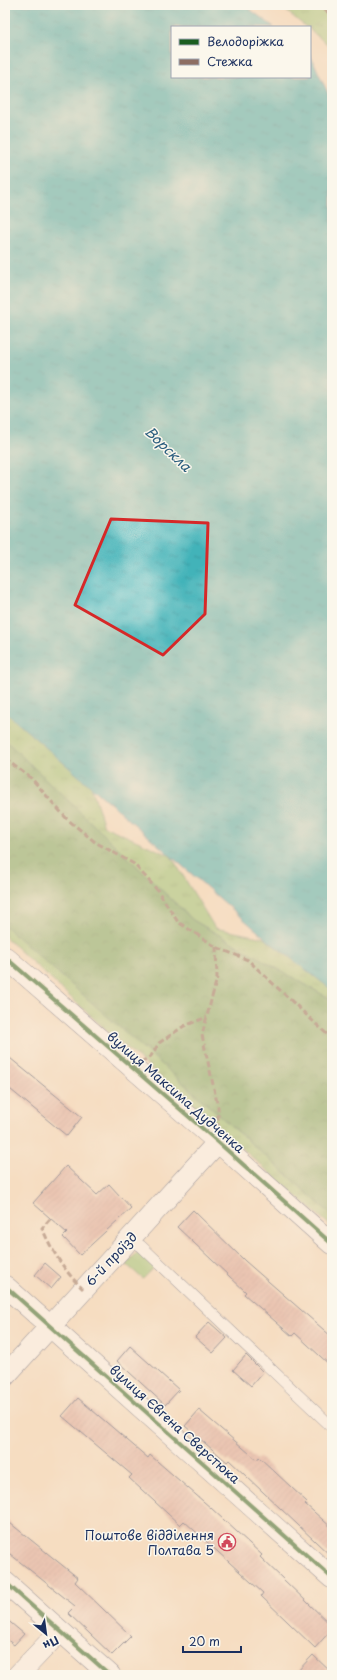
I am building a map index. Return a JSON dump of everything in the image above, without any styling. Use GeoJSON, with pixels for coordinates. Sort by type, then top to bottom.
{"type":"FeatureCollection","features":[{"type":"Feature","properties":{"kind":"street","name":"вулиця Максима Дудченка"},"geometry":{"type":"LineString","coordinates":[[5,957],[218,1142],[332,1244]]}},
{"type":"Feature","properties":{"kind":"street","name":"6-й проїзд"},"geometry":{"type":"LineString","coordinates":[[5,1376],[218,1142]]}},
{"type":"Feature","properties":{"kind":"street","name":"вулиця Євгена Сверстюка"},"geometry":{"type":"LineString","coordinates":[[5,1286],[332,1578]]}},
{"type":"Feature","properties":{"kind":"street"},"geometry":{"type":"LineString","coordinates":[[5,1582],[110,1675]]}},
{"type":"Feature","properties":{"kind":"street"},"geometry":{"type":"LineString","coordinates":[[18,1675],[60,1631]]}},
{"type":"Feature","properties":{"kind":"lane"},"geometry":{"type":"LineString","coordinates":[[129,1240],[141,1246],[332,1427]]}},
{"type":"Feature","properties":{"kind":"highlighted area"},"geometry":{"type":"Polygon","coordinates":[[[111,519],[208,523],[205,614],[163,655],[75,605],[111,519]]]}},
{"type":"Feature","properties":{"kind":"green space"},"geometry":{"type":"Polygon","coordinates":[[[279,5],[332,5],[332,48],[311,31],[311,26],[305,26],[279,5]]]}},
{"type":"Feature","properties":{"kind":"green space"},"geometry":{"type":"Polygon","coordinates":[[[5,701],[87,773],[104,826],[171,856],[215,928],[264,938],[332,988],[332,1227],[105,1029],[5,937],[5,701]]]}},
{"type":"Feature","properties":{"kind":"green space"},"geometry":{"type":"Polygon","coordinates":[[[5,740],[193,920],[332,1000],[332,1215],[5,926],[5,740]]]}},
{"type":"Feature","properties":{"kind":"green space"},"geometry":{"type":"Polygon","coordinates":[[[139,1251],[155,1267],[143,1279],[126,1264],[139,1251]]]}},
{"type":"Feature","properties":{"kind":"water","name":"Ворскла"},"geometry":{"type":"Polygon","coordinates":[[[5,5],[244,5],[273,26],[171,26],[171,78],[311,78],[311,56],[332,102],[332,990],[271,943],[5,712],[5,5]]]}},
{"type":"Feature","properties":{"kind":"building"},"geometry":{"type":"Polygon","coordinates":[[[5,1054],[82,1117],[67,1136],[5,1085],[5,1054]]]}},
{"type":"Feature","properties":{"kind":"building"},"geometry":{"type":"Polygon","coordinates":[[[66,1166],[97,1195],[109,1184],[131,1208],[80,1255],[63,1237],[67,1233],[33,1203],[66,1166]]]}},
{"type":"Feature","properties":{"kind":"building"},"geometry":{"type":"Polygon","coordinates":[[[193,1210],[245,1261],[332,1337],[332,1367],[295,1333],[292,1336],[244,1294],[246,1292],[177,1227],[193,1210]]]}},
{"type":"Feature","properties":{"kind":"building"},"geometry":{"type":"Polygon","coordinates":[[[45,1263],[61,1277],[51,1289],[35,1275],[45,1263]]]}},
{"type":"Feature","properties":{"kind":"building"},"geometry":{"type":"Polygon","coordinates":[[[209,1322],[227,1338],[213,1353],[195,1337],[209,1322]]]}},
{"type":"Feature","properties":{"kind":"building"},"geometry":{"type":"Polygon","coordinates":[[[130,1346],[179,1390],[165,1405],[117,1361],[130,1346]]]}},
{"type":"Feature","properties":{"kind":"building"},"geometry":{"type":"Polygon","coordinates":[[[246,1355],[263,1372],[251,1386],[233,1370],[246,1355]]]}},
{"type":"Feature","properties":{"kind":"building"},"geometry":{"type":"Polygon","coordinates":[[[78,1398],[148,1458],[150,1455],[211,1508],[262,1555],[260,1557],[332,1626],[332,1629],[315,1648],[261,1596],[263,1593],[184,1521],[180,1525],[129,1478],[132,1475],[62,1416],[78,1398]]]}},
{"type":"Feature","properties":{"kind":"building"},"geometry":{"type":"Polygon","coordinates":[[[199,1410],[257,1460],[259,1457],[307,1502],[305,1504],[332,1528],[332,1557],[229,1460],[227,1462],[185,1426],[199,1410]]]}},
{"type":"Feature","properties":{"kind":"building"},"geometry":{"type":"Polygon","coordinates":[[[5,1519],[78,1578],[75,1582],[131,1636],[112,1655],[68,1613],[75,1606],[5,1550],[5,1519]]]}},
{"type":"Feature","properties":{"kind":"building"},"geometry":{"type":"Polygon","coordinates":[[[5,1618],[24,1634],[14,1645],[5,1638],[5,1618]]]}},
{"type":"Feature","properties":{"kind":"building"},"geometry":{"type":"Polygon","coordinates":[[[313,1655],[332,1673],[332,1675],[294,1675],[313,1655]]]}},
{"type":"Feature","properties":{"kind":"marked path"},"geometry":{"type":"LineString","coordinates":[[317,5],[332,15]]}},
{"type":"Feature","properties":{"kind":"marked path"},"geometry":{"type":"LineString","coordinates":[[5,759],[31,778],[67,819],[95,842],[134,864],[158,891],[178,922],[216,947],[248,960],[332,1039]]}},
{"type":"Feature","properties":{"kind":"marked path"},"geometry":{"type":"LineString","coordinates":[[216,947],[217,978],[202,1035],[218,1107],[218,1142]]}},
{"type":"Feature","properties":{"kind":"marked path"},"geometry":{"type":"LineString","coordinates":[[133,1067],[151,1056],[159,1043],[184,1026],[207,1017]]}},
{"type":"Feature","properties":{"kind":"marked path"},"geometry":{"type":"LineString","coordinates":[[50,1219],[42,1228],[46,1237],[65,1268],[83,1289]]}},
{"type":"Feature","properties":{"kind":"cycle path"},"geometry":{"type":"LineString","coordinates":[[5,957],[218,1142],[332,1244]]}},
{"type":"Feature","properties":{"kind":"cycle path"},"geometry":{"type":"LineString","coordinates":[[5,1286],[332,1578]]}},
{"type":"Feature","properties":{"kind":"cycle path"},"geometry":{"type":"LineString","coordinates":[[5,1582],[110,1675]]}},
{"type":"Feature","properties":{"kind":"place","name":"Поштове відділення Полтава 5"},"geometry":{"type":"Point","coordinates":[227,1542]}}]}
